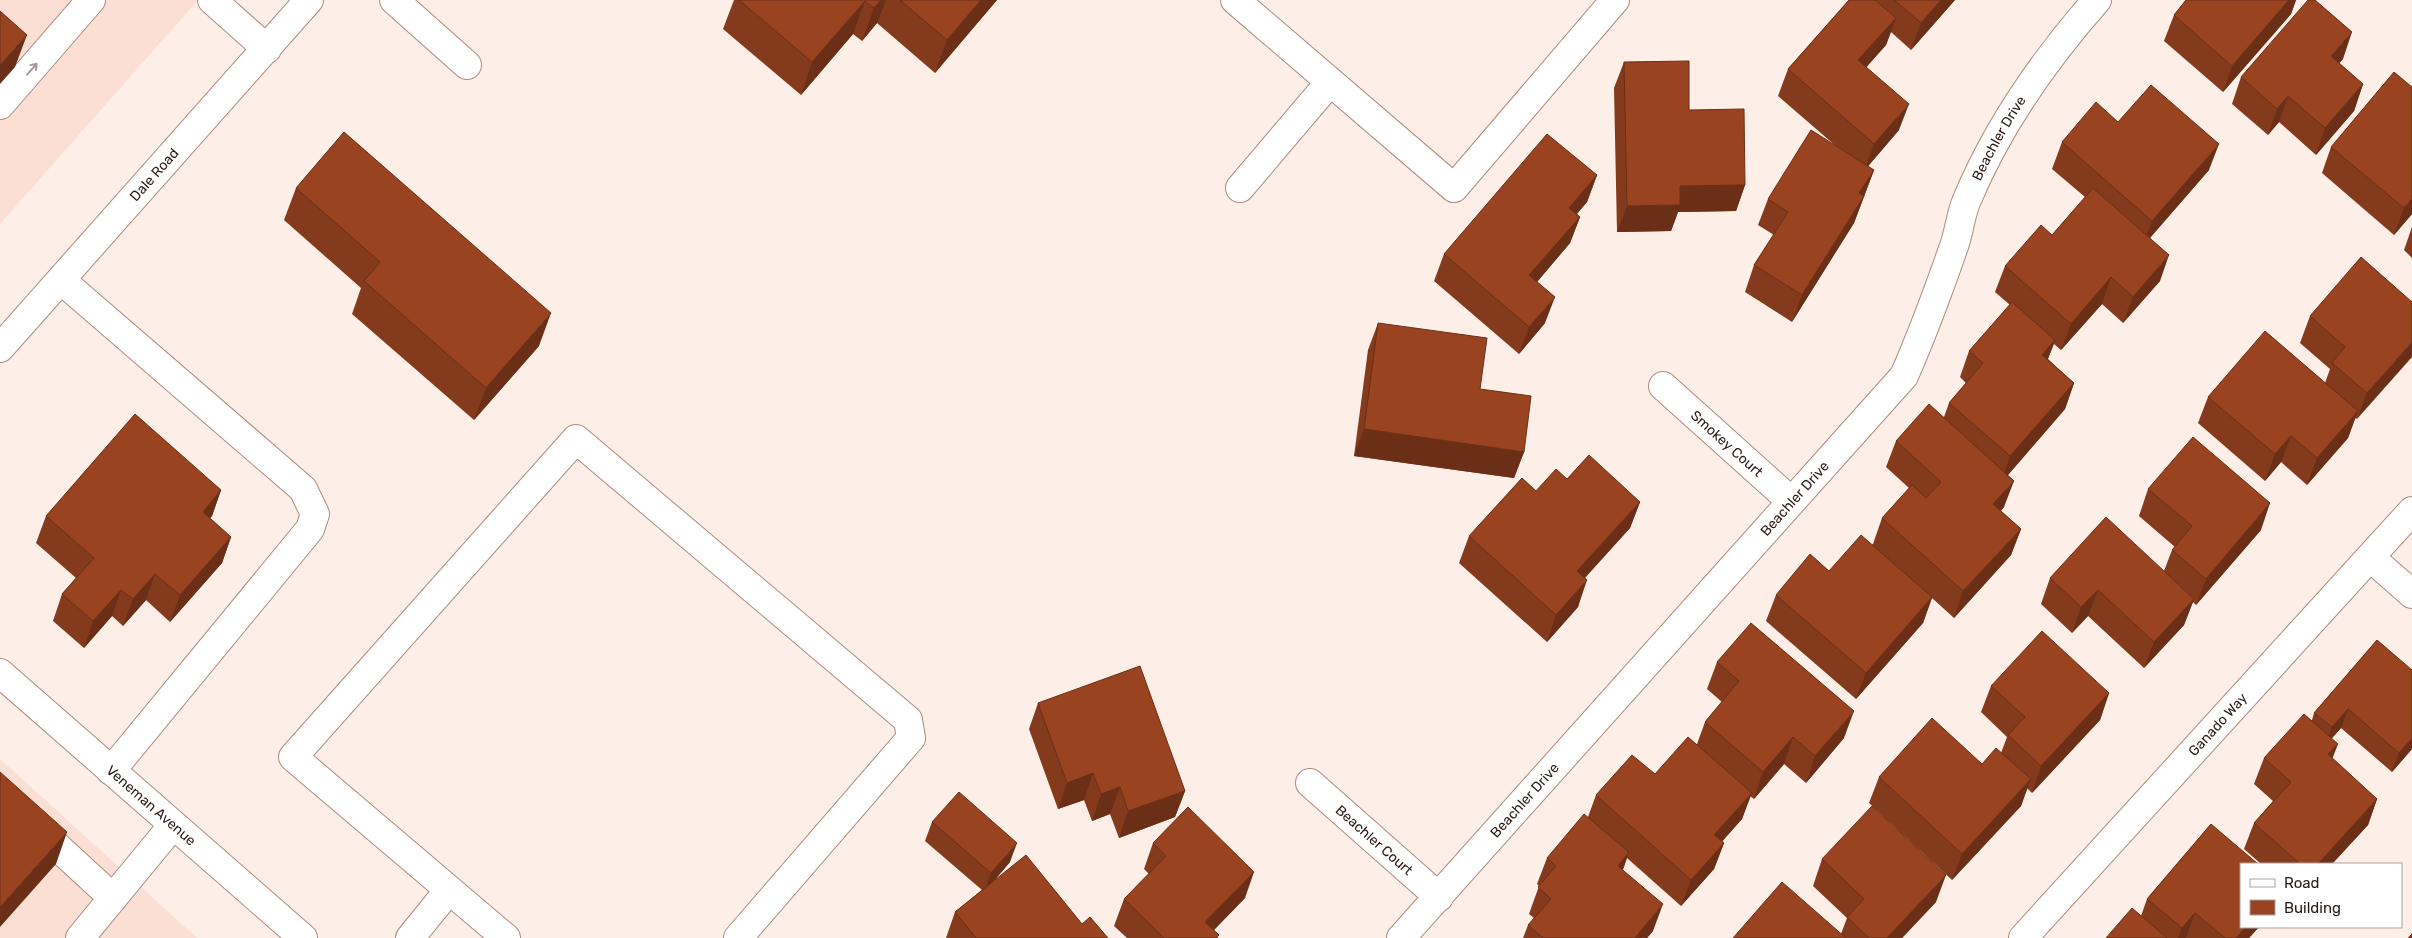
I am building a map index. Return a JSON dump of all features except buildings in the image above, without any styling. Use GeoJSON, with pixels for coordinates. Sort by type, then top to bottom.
{"type":"FeatureCollection","features":[{"type":"Feature","properties":{"kind":"street"},"geometry":{"type":"LineString","coordinates":[[0,105],[91,0]]}},
{"type":"Feature","properties":{"kind":"street"},"geometry":{"type":"LineString","coordinates":[[212,0],[267,49]]}},
{"type":"Feature","properties":{"kind":"street","name":"Dale Road"},"geometry":{"type":"LineString","coordinates":[[0,348],[310,0]]}},
{"type":"Feature","properties":{"kind":"street"},"geometry":{"type":"LineString","coordinates":[[394,0],[467,65]]}},
{"type":"Feature","properties":{"kind":"street"},"geometry":{"type":"LineString","coordinates":[[1235,0],[1454,188],[1615,0]]}},
{"type":"Feature","properties":{"kind":"street","name":"Beachler Drive"},"geometry":{"type":"LineString","coordinates":[[1401,938],[1904,376],[1922,334],[1954,247],[1966,203],[1988,157],[2026,89],[2064,38],[2098,0]]}},
{"type":"Feature","properties":{"kind":"street"},"geometry":{"type":"LineString","coordinates":[[1240,188],[1330,82]]}},
{"type":"Feature","properties":{"kind":"street"},"geometry":{"type":"LineString","coordinates":[[61,280],[303,489],[315,514],[310,529],[111,771]]}},
{"type":"Feature","properties":{"kind":"street","name":"Smokey Court"},"geometry":{"type":"LineString","coordinates":[[1663,386],[1791,501]]}},
{"type":"Feature","properties":{"kind":"street"},"geometry":{"type":"LineString","coordinates":[[506,938],[293,757],[576,439],[908,720],[911,738],[738,938]]}},
{"type":"Feature","properties":{"kind":"street","name":"Ganado Way"},"geometry":{"type":"LineString","coordinates":[[2023,938],[2412,511]]}},
{"type":"Feature","properties":{"kind":"street"},"geometry":{"type":"LineString","coordinates":[[2371,558],[2412,594]]}},
{"type":"Feature","properties":{"kind":"street","name":"Veneman Avenue"},"geometry":{"type":"LineString","coordinates":[[0,673],[304,938]]}},
{"type":"Feature","properties":{"kind":"street","name":"Beachler Court"},"geometry":{"type":"LineString","coordinates":[[1310,783],[1439,897]]}},
{"type":"Feature","properties":{"kind":"street"},"geometry":{"type":"LineString","coordinates":[[0,794],[113,898]]}},
{"type":"Feature","properties":{"kind":"street"},"geometry":{"type":"LineString","coordinates":[[80,938],[174,825]]}},
{"type":"Feature","properties":{"kind":"street"},"geometry":{"type":"LineString","coordinates":[[410,938],[449,890]]}},
{"type":"Feature","properties":{"kind":"shaded area"},"geometry":{"type":"Polygon","coordinates":[[[0,0],[198,0],[0,224],[0,0]]]}},
{"type":"Feature","properties":{"kind":"shaded area"},"geometry":{"type":"Polygon","coordinates":[[[0,759],[197,938],[0,938],[0,759]]]}}]}
